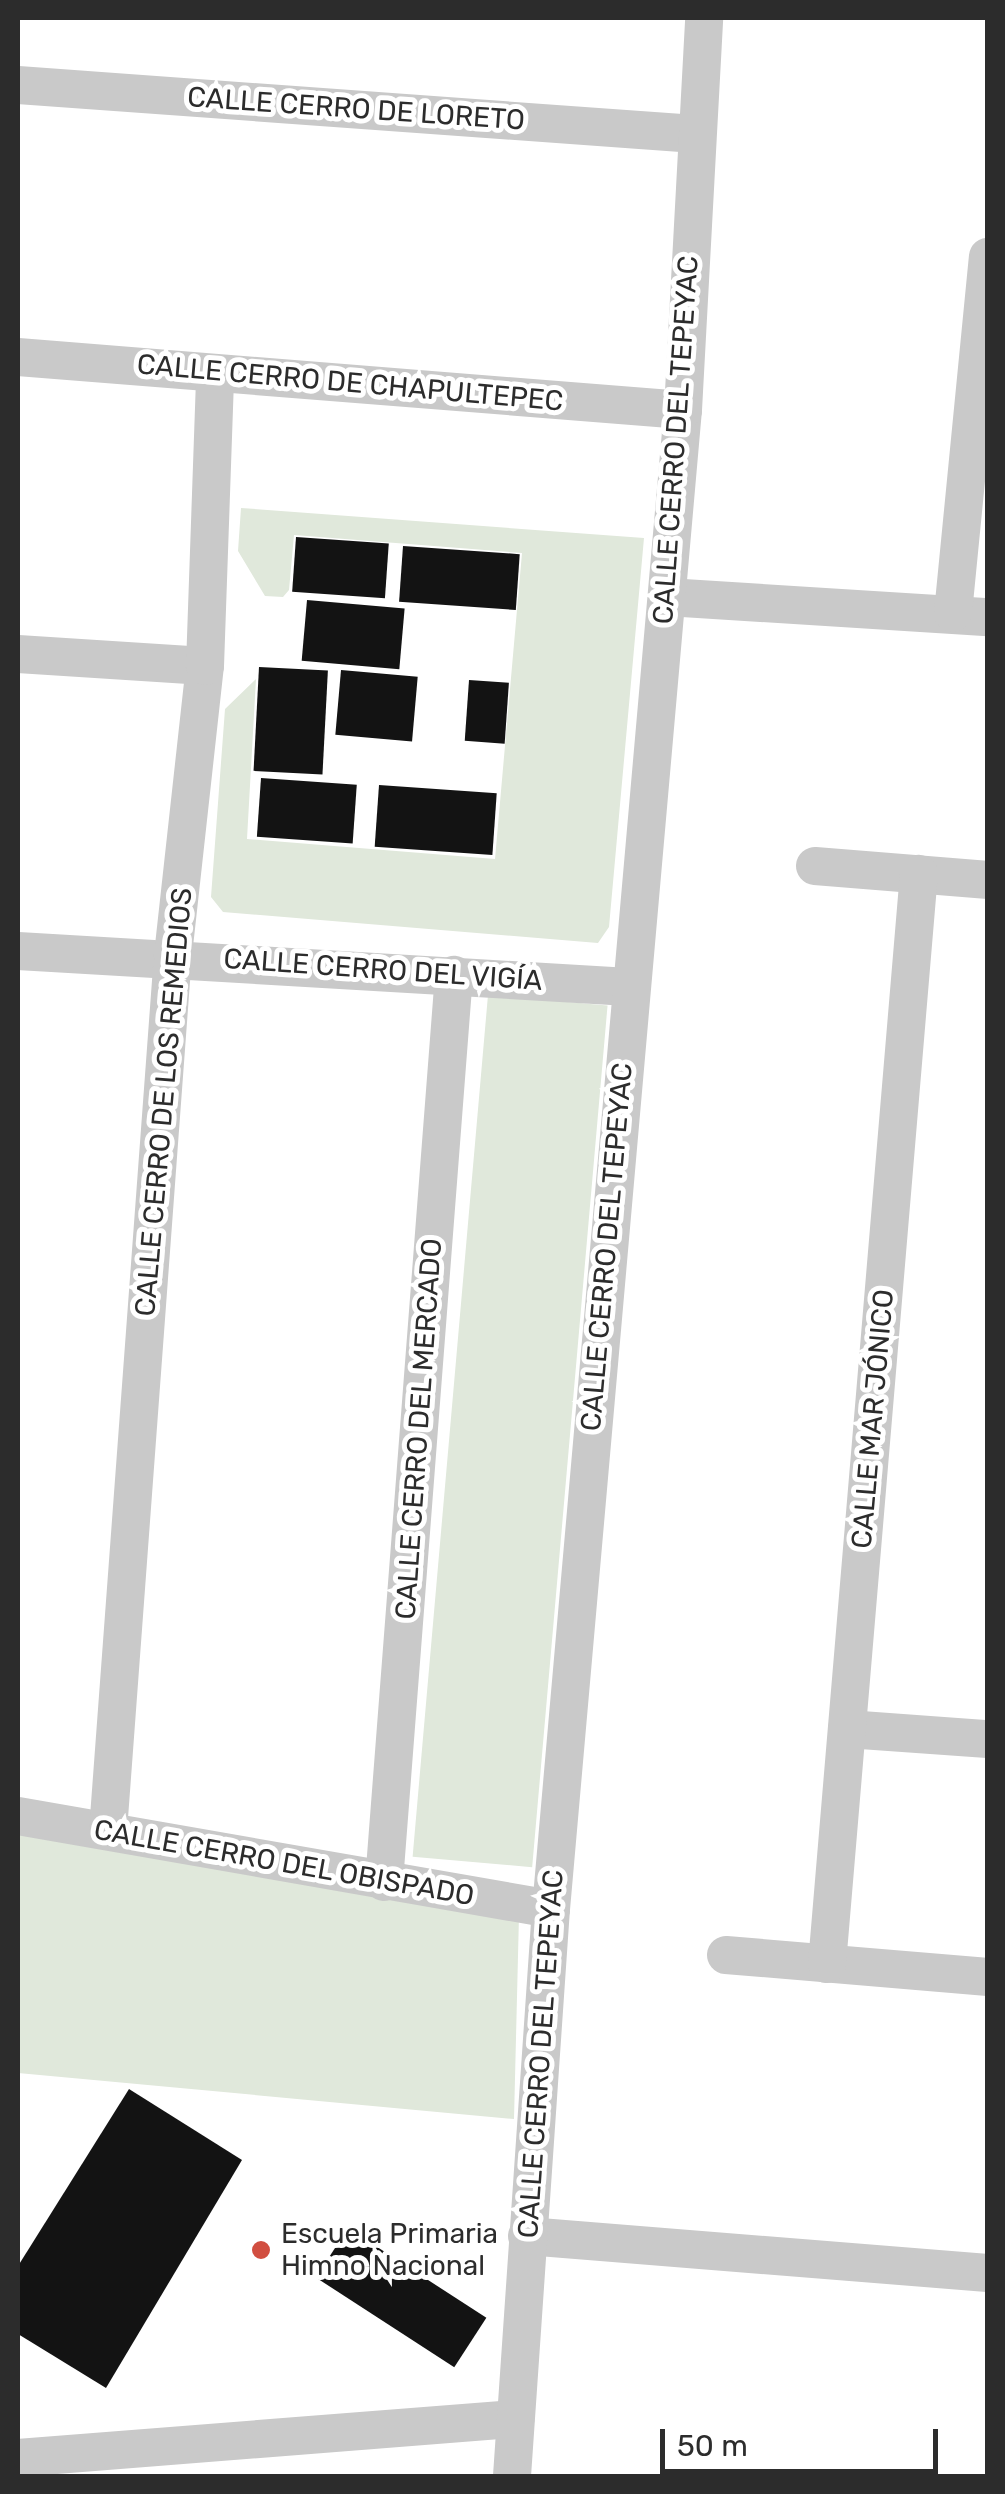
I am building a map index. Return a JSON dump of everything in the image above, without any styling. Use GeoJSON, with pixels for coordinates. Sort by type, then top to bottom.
{"type":"FeatureCollection","features":[{"type":"Feature","properties":{"kind":"street","name":"CALLE CERRO DEL TEPEYAC"},"geometry":{"type":"LineString","coordinates":[[512,2476],[551,1909],[682,410],[704,18]]}},
{"type":"Feature","properties":{"kind":"street","name":"CALLE CERRO DE LORETO"},"geometry":{"type":"LineString","coordinates":[[18,84],[695,134]]}},
{"type":"Feature","properties":{"kind":"street"},"geometry":{"type":"LineString","coordinates":[[666,597],[970,615],[988,257]]}},
{"type":"Feature","properties":{"kind":"street","name":"CALLE CERRO DE CHAPULTEPEC"},"geometry":{"type":"LineString","coordinates":[[18,357],[682,410]]}},
{"type":"Feature","properties":{"kind":"street","name":"CALLE CERRO DE LOS REMEDIOS"},"geometry":{"type":"LineString","coordinates":[[108,1831],[173,955],[205,666],[215,373]]}},
{"type":"Feature","properties":{"kind":"street"},"geometry":{"type":"LineString","coordinates":[[18,654],[205,666]]}},
{"type":"Feature","properties":{"kind":"street"},"geometry":{"type":"LineString","coordinates":[[815,866],[988,880]]}},
{"type":"Feature","properties":{"kind":"street","name":"CALLE MAR JÓNICO"},"geometry":{"type":"LineString","coordinates":[[827,1964],[920,874]]}},
{"type":"Feature","properties":{"kind":"street","name":"CALLE CERRO DEL VIGÍA"},"geometry":{"type":"LineString","coordinates":[[18,950],[173,955],[629,987]]}},
{"type":"Feature","properties":{"kind":"street","name":"CALLE CERRO DEL MERCADO"},"geometry":{"type":"LineString","coordinates":[[384,1882],[454,975]]}},
{"type":"Feature","properties":{"kind":"street"},"geometry":{"type":"LineString","coordinates":[[846,1729],[988,1739]]}},
{"type":"Feature","properties":{"kind":"street","name":"CALLE CERRO DEL OBISPADO"},"geometry":{"type":"LineString","coordinates":[[18,1816],[551,1909]]}},
{"type":"Feature","properties":{"kind":"street"},"geometry":{"type":"LineString","coordinates":[[726,1956],[988,1977]]}},
{"type":"Feature","properties":{"kind":"street"},"geometry":{"type":"LineString","coordinates":[[527,2236],[988,2273]]}},
{"type":"Feature","properties":{"kind":"street"},"geometry":{"type":"LineString","coordinates":[[42,2463],[515,2418]]}},
{"type":"Feature","properties":{"kind":"shaded area"},"geometry":{"type":"Polygon","coordinates":[[[241,508],[644,538],[609,927],[598,943],[223,912],[211,897],[225,709],[256,679],[247,839],[495,859],[522,553],[294,535],[289,590],[283,597],[265,596],[238,551],[241,508]]]}},
{"type":"Feature","properties":{"kind":"shaded area"},"geometry":{"type":"Polygon","coordinates":[[[488,995],[608,1005],[532,1867],[413,1857],[488,995]]]}},
{"type":"Feature","properties":{"kind":"shaded area"},"geometry":{"type":"Polygon","coordinates":[[[18,1824],[519,1915],[514,2119],[18,2073],[18,1824]]]}},
{"type":"Feature","properties":{"kind":"building"},"geometry":{"type":"Polygon","coordinates":[[[296,537],[389,543],[385,598],[292,592],[296,537]]]}},
{"type":"Feature","properties":{"kind":"building"},"geometry":{"type":"Polygon","coordinates":[[[403,546],[520,554],[516,610],[399,602],[403,546]]]}},
{"type":"Feature","properties":{"kind":"building"},"geometry":{"type":"Polygon","coordinates":[[[307,600],[405,609],[399,669],[302,661],[307,600]]]}},
{"type":"Feature","properties":{"kind":"building"},"geometry":{"type":"Polygon","coordinates":[[[259,667],[328,671],[322,774],[254,771],[259,667]]]}},
{"type":"Feature","properties":{"kind":"building"},"geometry":{"type":"Polygon","coordinates":[[[341,670],[418,677],[412,741],[335,735],[341,670]]]}},
{"type":"Feature","properties":{"kind":"building"},"geometry":{"type":"Polygon","coordinates":[[[469,680],[509,683],[505,744],[465,741],[469,680]]]}},
{"type":"Feature","properties":{"kind":"building"},"geometry":{"type":"Polygon","coordinates":[[[261,778],[357,785],[353,844],[257,837],[261,778]]]}},
{"type":"Feature","properties":{"kind":"building"},"geometry":{"type":"Polygon","coordinates":[[[379,785],[497,793],[492,855],[375,847],[379,785]]]}},
{"type":"Feature","properties":{"kind":"building"},"geometry":{"type":"Polygon","coordinates":[[[129,2089],[242,2160],[106,2388],[18,2334],[18,2266],[129,2089]]]}},
{"type":"Feature","properties":{"kind":"building"},"geometry":{"type":"Polygon","coordinates":[[[348,2228],[486,2318],[454,2367],[316,2277],[348,2228]]]}},
{"type":"Feature","properties":{"kind":"place","name":"Escuela Primaria Himno Nacional"},"geometry":{"type":"Point","coordinates":[261,2250]}}]}
